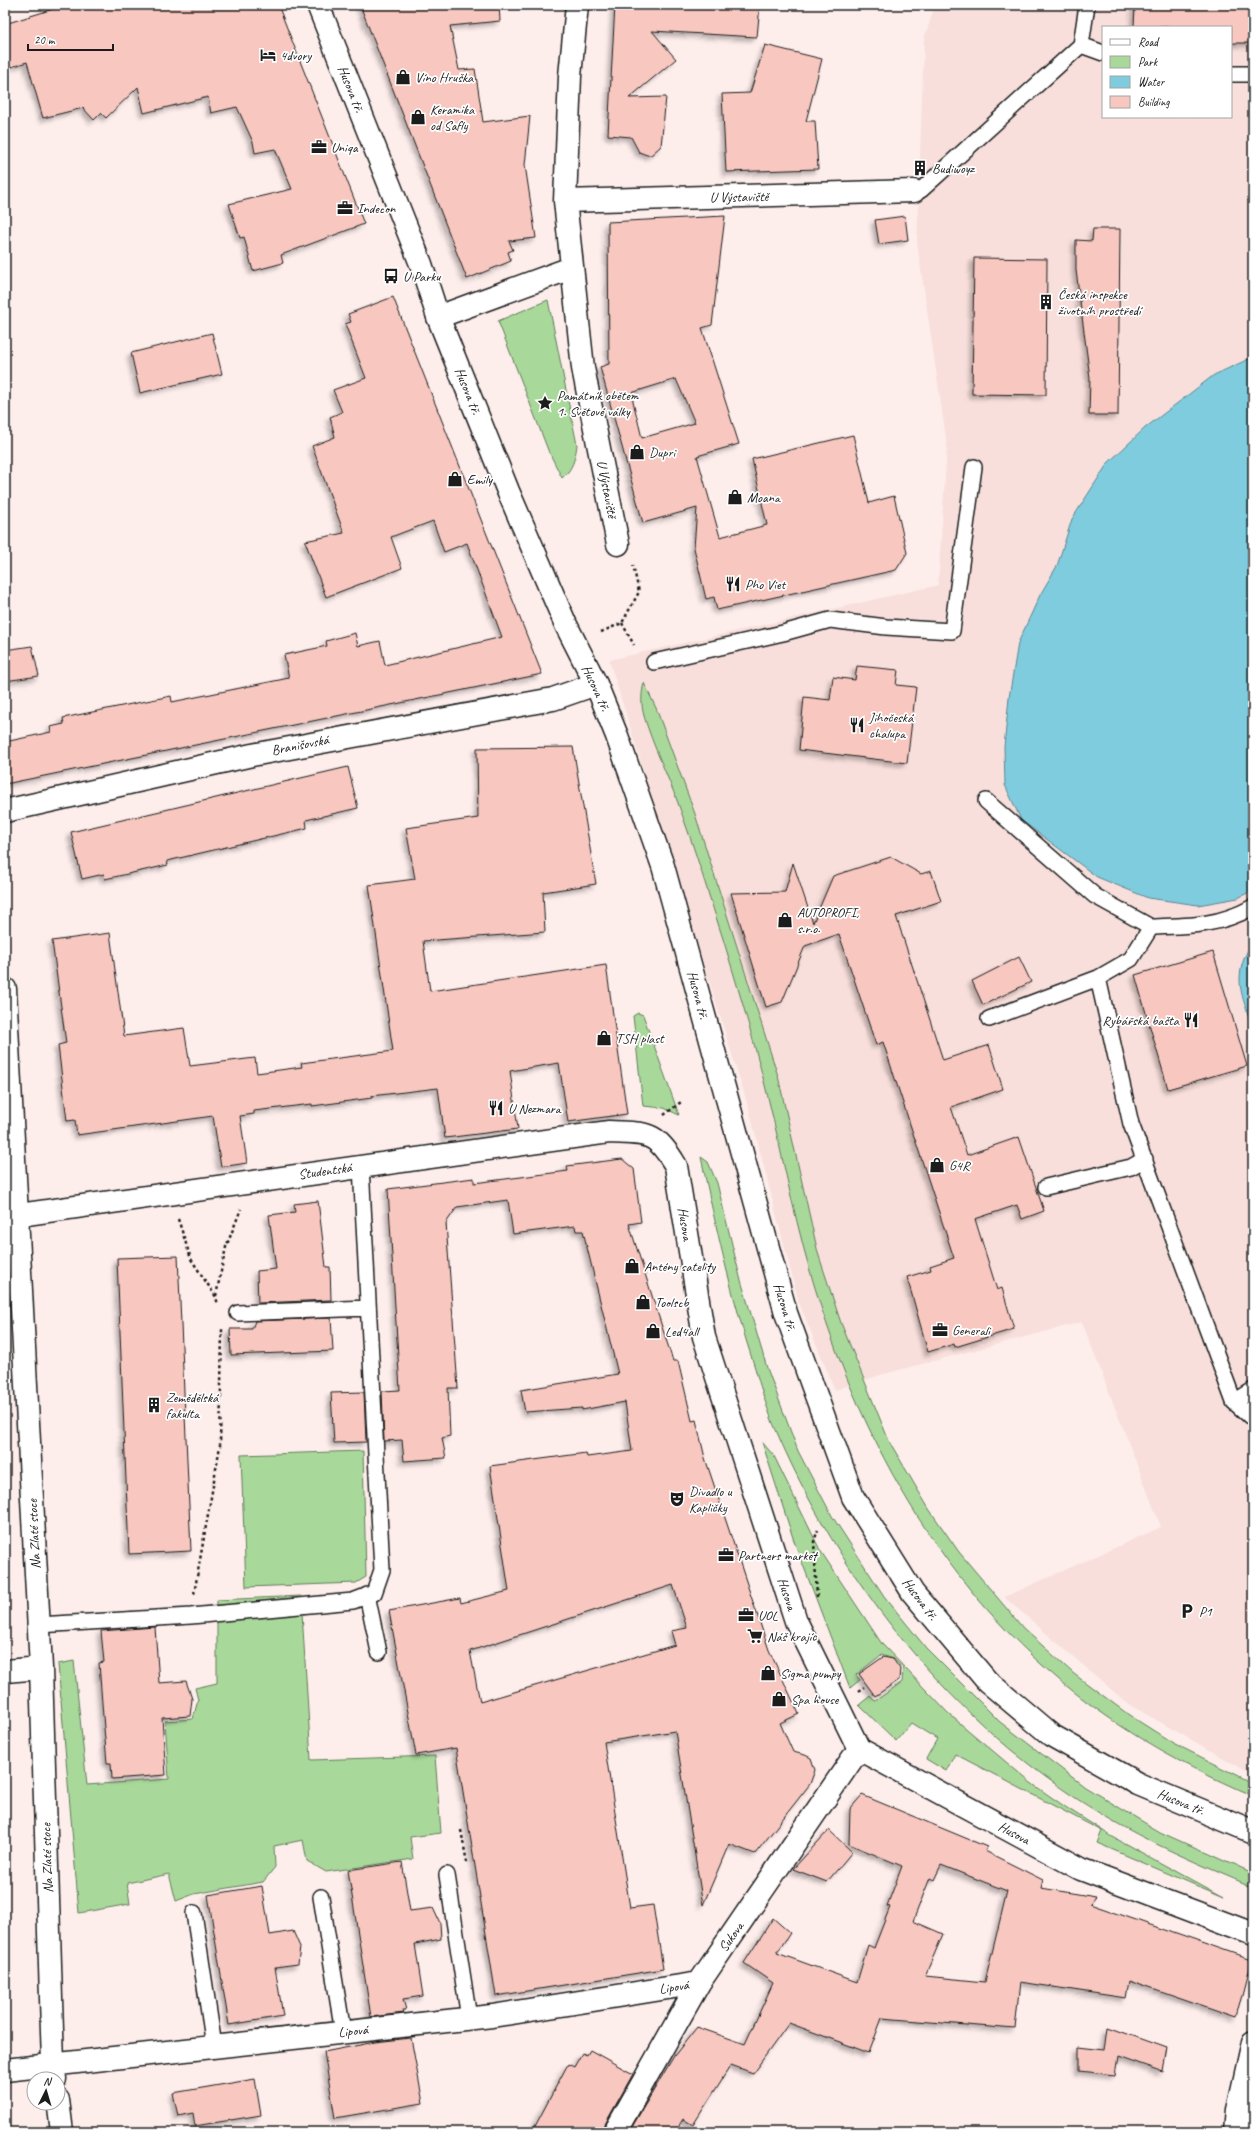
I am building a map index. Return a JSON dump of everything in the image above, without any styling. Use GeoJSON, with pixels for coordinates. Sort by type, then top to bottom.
{"type":"FeatureCollection","features":[{"type":"Feature","properties":{"kind":"street","name":"Husova tř."},"geometry":{"type":"LineString","coordinates":[[318,5],[421,264],[438,317],[508,491],[566,625],[596,684],[617,736],[663,866],[786,1313],[853,1497],[918,1599],[987,1681],[1051,1735],[1138,1784],[1253,1832]]}},
{"type":"Feature","properties":{"kind":"street","name":"U Výstaviště"},"geometry":{"type":"LineString","coordinates":[[577,5],[570,76],[565,201],[582,368],[618,544]]}},
{"type":"Feature","properties":{"kind":"street","name":"U Výstaviště"},"geometry":{"type":"LineString","coordinates":[[565,201],[914,191]]}},
{"type":"Feature","properties":{"kind":"street"},"geometry":{"type":"LineString","coordinates":[[438,317],[571,268]]}},
{"type":"Feature","properties":{"kind":"street","name":"Branišovská"},"geometry":{"type":"LineString","coordinates":[[5,811],[252,754],[553,699],[596,684]]}},
{"type":"Feature","properties":{"kind":"street","name":"Na Zlaté stoce"},"geometry":{"type":"LineString","coordinates":[[5,989],[11,1215],[41,1668],[54,2071]]}},
{"type":"Feature","properties":{"kind":"street","name":"Studentská"},"geometry":{"type":"LineString","coordinates":[[11,1215],[609,1132],[646,1134]]}},
{"type":"Feature","properties":{"kind":"street","name":"Husova"},"geometry":{"type":"LineString","coordinates":[[646,1134],[665,1147],[676,1166],[704,1337],[796,1621],[859,1749],[1081,1869],[1253,1934]]}},
{"type":"Feature","properties":{"kind":"street"},"geometry":{"type":"LineString","coordinates":[[5,1671],[41,1668]]}},
{"type":"Feature","properties":{"kind":"street","name":"Sukova"},"geometry":{"type":"LineString","coordinates":[[615,2132],[699,1983],[859,1749]]}},
{"type":"Feature","properties":{"kind":"street","name":"Lipová"},"geometry":{"type":"LineString","coordinates":[[60,2071],[214,2046],[499,2015],[699,1983]]}},
{"type":"Feature","properties":{"kind":"street"},"geometry":{"type":"LineString","coordinates":[[1236,2132],[1238,2110],[1253,2043]]}},
{"type":"Feature","properties":{"kind":"street","name":"Lipová"},"geometry":{"type":"LineString","coordinates":[[5,2070],[30,2071]]}},
{"type":"Feature","properties":{"kind":"street"},"geometry":{"type":"LineString","coordinates":[[59,2111],[62,2132]]}},
{"type":"Feature","properties":{"kind":"lane"},"geometry":{"type":"LineString","coordinates":[[914,191],[921,190],[1081,45],[1087,5]]}},
{"type":"Feature","properties":{"kind":"lane"},"geometry":{"type":"LineString","coordinates":[[1081,45],[1102,53]]}},
{"type":"Feature","properties":{"kind":"lane"},"geometry":{"type":"LineString","coordinates":[[1232,74],[1253,74]]}},
{"type":"Feature","properties":{"kind":"lane"},"geometry":{"type":"LineString","coordinates":[[654,662],[783,633],[830,620],[886,627],[952,630],[974,467]]}},
{"type":"Feature","properties":{"kind":"lane"},"geometry":{"type":"LineString","coordinates":[[986,801],[1095,896],[1151,927],[1200,926],[1235,917],[1253,907]]}},
{"type":"Feature","properties":{"kind":"lane"},"geometry":{"type":"LineString","coordinates":[[989,1019],[1098,978],[1131,959],[1151,927]]}},
{"type":"Feature","properties":{"kind":"lane"},"geometry":{"type":"LineString","coordinates":[[1098,978],[1131,1124],[1234,1402],[1253,1419]]}},
{"type":"Feature","properties":{"kind":"lane"},"geometry":{"type":"LineString","coordinates":[[1046,1187],[1131,1167],[1145,1159]]}},
{"type":"Feature","properties":{"kind":"lane"},"geometry":{"type":"LineString","coordinates":[[38,1625],[191,1616],[353,1601],[374,1593],[382,1570],[361,1166]]}},
{"type":"Feature","properties":{"kind":"lane"},"geometry":{"type":"LineString","coordinates":[[238,1313],[368,1308]]}},
{"type":"Feature","properties":{"kind":"lane"},"geometry":{"type":"LineString","coordinates":[[1234,1402],[1253,1390]]}},
{"type":"Feature","properties":{"kind":"lane"},"geometry":{"type":"LineString","coordinates":[[367,1595],[379,1652]]}},
{"type":"Feature","properties":{"kind":"lane"},"geometry":{"type":"LineString","coordinates":[[447,1875],[469,2018]]}},
{"type":"Feature","properties":{"kind":"lane"},"geometry":{"type":"LineString","coordinates":[[322,1897],[343,2032]]}},
{"type":"Feature","properties":{"kind":"lane"},"geometry":{"type":"LineString","coordinates":[[194,1913],[214,2046]]}},
{"type":"Feature","properties":{"kind":"path"},"geometry":{"type":"LineString","coordinates":[[601,632],[622,623],[639,592]]}},
{"type":"Feature","properties":{"kind":"path"},"geometry":{"type":"LineString","coordinates":[[622,623],[634,645]]}},
{"type":"Feature","properties":{"kind":"path"},"geometry":{"type":"LineString","coordinates":[[216,1297],[226,1247],[252,1181]]}},
{"type":"Feature","properties":{"kind":"path"},"geometry":{"type":"LineString","coordinates":[[170,1192],[191,1259],[216,1297],[219,1310]]}},
{"type":"Feature","properties":{"kind":"path"},"geometry":{"type":"LineString","coordinates":[[191,1616],[220,1446],[222,1324]]}},
{"type":"Feature","properties":{"kind":"path"},"geometry":{"type":"LineString","coordinates":[[817,1599],[814,1541],[818,1530]]}},
{"type":"Feature","properties":{"kind":"shaded area"},"geometry":{"type":"Polygon","coordinates":[[[935,5],[1253,5],[1253,1772],[1248,1772],[1128,1704],[1004,1597],[1161,1527],[1082,1322],[880,1375],[835,1390],[799,1303],[749,1109],[609,660],[938,585],[947,445],[917,243],[924,39],[935,5]]]}},
{"type":"Feature","properties":{"kind":"green space"},"geometry":{"type":"Polygon","coordinates":[[[548,300],[577,445],[573,463],[569,471],[562,478],[548,450],[498,321],[548,300]]]}},
{"type":"Feature","properties":{"kind":"green space"},"geometry":{"type":"Polygon","coordinates":[[[644,683],[656,708],[695,814],[778,1076],[818,1253],[841,1323],[889,1441],[929,1509],[959,1552],[1023,1628],[1074,1674],[1129,1715],[1173,1743],[1253,1783],[1253,1796],[1192,1768],[1135,1735],[1074,1692],[1020,1644],[972,1591],[929,1534],[892,1473],[860,1409],[833,1341],[810,1271],[767,1095],[739,990],[678,803],[644,716],[642,708],[642,691],[644,683]]]}},
{"type":"Feature","properties":{"kind":"green space"},"geometry":{"type":"Polygon","coordinates":[[[638,1013],[643,1015],[679,1115],[664,1108],[643,1106],[633,1016],[638,1013]]]}},
{"type":"Feature","properties":{"kind":"green space"},"geometry":{"type":"Polygon","coordinates":[[[701,1157],[708,1162],[717,1183],[740,1277],[767,1368],[798,1451],[832,1516],[884,1596],[926,1648],[1000,1722],[1085,1787],[1160,1832],[1253,1874],[1253,1887],[1156,1844],[1119,1825],[1047,1778],[997,1738],[950,1693],[906,1644],[867,1593],[831,1538],[800,1482],[773,1423],[761,1389],[732,1290],[701,1157]]]}},
{"type":"Feature","properties":{"kind":"green space"},"geometry":{"type":"Polygon","coordinates":[[[762,1442],[774,1456],[820,1550],[882,1644],[949,1714],[1031,1783],[1067,1808],[1111,1836],[1223,1897],[1097,1843],[1102,1831],[955,1754],[946,1771],[926,1759],[937,1739],[911,1723],[896,1741],[859,1705],[870,1696],[875,1701],[902,1682],[903,1669],[894,1659],[881,1655],[856,1675],[860,1680],[850,1688],[794,1541],[762,1442]]]}},
{"type":"Feature","properties":{"kind":"green space"},"geometry":{"type":"Polygon","coordinates":[[[363,1451],[366,1577],[356,1583],[246,1587],[241,1455],[363,1451]]]}},
{"type":"Feature","properties":{"kind":"green space"},"geometry":{"type":"Polygon","coordinates":[[[301,1596],[311,1760],[435,1756],[441,1833],[410,1837],[413,1859],[326,1872],[307,1861],[303,1840],[274,1846],[275,1867],[263,1882],[194,1894],[176,1901],[169,1874],[127,1883],[130,1904],[79,1913],[58,1664],[74,1661],[87,1785],[169,1779],[165,1721],[193,1719],[198,1700],[195,1688],[217,1683],[217,1600],[301,1596]]]}},
{"type":"Feature","properties":{"kind":"water"},"geometry":{"type":"Polygon","coordinates":[[[1253,357],[1253,890],[1238,898],[1198,905],[1148,898],[1097,877],[1021,820],[1005,785],[1004,747],[1009,698],[1018,643],[1040,595],[1057,566],[1072,519],[1108,463],[1145,428],[1214,375],[1253,357]]]}},
{"type":"Feature","properties":{"kind":"water"},"geometry":{"type":"Polygon","coordinates":[[[1253,941],[1253,1029],[1242,994],[1240,975],[1246,954],[1253,941]]]}},
{"type":"Feature","properties":{"kind":"building"},"geometry":{"type":"Polygon","coordinates":[[[66,5],[278,5],[364,224],[281,255],[283,263],[253,271],[244,237],[240,238],[229,204],[292,189],[275,149],[255,153],[253,142],[237,107],[211,113],[208,97],[144,113],[138,87],[106,118],[101,113],[94,120],[83,108],[43,118],[27,62],[5,69],[5,24],[66,5]]]}},
{"type":"Feature","properties":{"kind":"building"},"geometry":{"type":"Polygon","coordinates":[[[360,5],[499,5],[500,21],[450,26],[459,70],[475,69],[483,122],[530,116],[525,165],[536,238],[509,241],[513,250],[508,252],[511,261],[467,279],[360,5]]]}},
{"type":"Feature","properties":{"kind":"building"},"geometry":{"type":"Polygon","coordinates":[[[615,5],[760,5],[757,37],[652,31],[676,59],[629,98],[666,97],[661,146],[651,155],[639,152],[631,137],[608,135],[615,5]]]}},
{"type":"Feature","properties":{"kind":"building"},"geometry":{"type":"Polygon","coordinates":[[[1135,5],[1253,5],[1253,43],[1232,43],[1232,26],[1134,26],[1135,5]]]}},
{"type":"Feature","properties":{"kind":"building"},"geometry":{"type":"Polygon","coordinates":[[[765,45],[822,59],[806,121],[815,121],[818,169],[726,172],[722,94],[750,93],[765,45]]]}},
{"type":"Feature","properties":{"kind":"building"},"geometry":{"type":"Polygon","coordinates":[[[725,216],[712,325],[702,328],[739,444],[697,456],[720,537],[767,525],[752,459],[853,435],[869,503],[894,496],[907,553],[896,570],[717,610],[714,597],[706,599],[694,548],[697,508],[643,523],[600,367],[609,364],[608,222],[725,216]],[[676,379],[631,393],[642,438],[695,423],[676,379]]]}},
{"type":"Feature","properties":{"kind":"building"},"geometry":{"type":"Polygon","coordinates":[[[905,216],[908,240],[879,244],[875,220],[905,216]]]}},
{"type":"Feature","properties":{"kind":"building"},"geometry":{"type":"Polygon","coordinates":[[[1093,229],[1120,229],[1118,415],[1089,415],[1090,378],[1076,270],[1076,240],[1092,241],[1093,229]]]}},
{"type":"Feature","properties":{"kind":"building"},"geometry":{"type":"Polygon","coordinates":[[[974,258],[1047,259],[1046,395],[972,394],[974,258]]]}},
{"type":"Feature","properties":{"kind":"building"},"geometry":{"type":"Polygon","coordinates":[[[393,297],[542,674],[5,784],[5,742],[51,732],[50,727],[64,724],[63,718],[171,696],[172,702],[289,678],[284,655],[327,646],[326,641],[355,633],[358,646],[380,641],[385,665],[502,637],[467,543],[444,552],[433,521],[391,537],[402,568],[326,597],[305,541],[344,533],[312,446],[335,437],[330,417],[342,412],[333,390],[366,378],[345,324],[351,322],[348,314],[393,297]]]}},
{"type":"Feature","properties":{"kind":"building"},"geometry":{"type":"Polygon","coordinates":[[[212,333],[222,374],[140,393],[131,353],[212,333]]]}},
{"type":"Feature","properties":{"kind":"building"},"geometry":{"type":"Polygon","coordinates":[[[32,646],[39,676],[5,681],[5,650],[32,646]]]}},
{"type":"Feature","properties":{"kind":"building","name":"Jihočeská chalupa"},"geometry":{"type":"Polygon","coordinates":[[[857,666],[898,670],[896,685],[916,687],[907,763],[799,750],[804,697],[830,700],[833,677],[855,680],[857,666]]]}},
{"type":"Feature","properties":{"kind":"building"},"geometry":{"type":"Polygon","coordinates":[[[573,747],[596,884],[543,892],[545,932],[423,941],[430,991],[606,965],[627,1114],[568,1122],[559,1063],[510,1071],[518,1129],[445,1138],[438,1088],[371,1096],[372,1098],[312,1106],[312,1104],[254,1111],[254,1114],[240,1116],[247,1163],[221,1167],[213,1116],[77,1135],[75,1120],[67,1121],[58,1045],[66,1043],[52,941],[110,933],[124,1036],[184,1028],[190,1066],[255,1058],[257,1073],[302,1067],[301,1063],[393,1051],[369,885],[415,879],[406,828],[478,818],[477,748],[573,747]]]}},
{"type":"Feature","properties":{"kind":"building"},"geometry":{"type":"Polygon","coordinates":[[[348,767],[358,808],[306,820],[307,828],[167,861],[168,865],[105,879],[104,874],[82,879],[71,832],[348,767]]]}},
{"type":"Feature","properties":{"kind":"building"},"geometry":{"type":"Polygon","coordinates":[[[891,857],[921,874],[931,871],[941,901],[896,916],[943,1060],[989,1045],[1003,1089],[951,1107],[967,1155],[1019,1137],[1044,1211],[1022,1219],[1017,1205],[975,1219],[997,1290],[1002,1288],[1014,1329],[955,1347],[954,1344],[928,1352],[907,1277],[931,1270],[930,1266],[954,1258],[883,1042],[876,1045],[839,934],[805,946],[782,1002],[766,1007],[731,893],[785,892],[793,863],[813,923],[833,876],[891,857]]]}},
{"type":"Feature","properties":{"kind":"building","name":"Rybářská bašta"},"geometry":{"type":"Polygon","coordinates":[[[1213,952],[1247,1066],[1168,1089],[1135,975],[1213,952]]]}},
{"type":"Feature","properties":{"kind":"building"},"geometry":{"type":"Polygon","coordinates":[[[1019,957],[1031,982],[983,1005],[972,981],[1019,957]]]}},
{"type":"Feature","properties":{"kind":"building"},"geometry":{"type":"Polygon","coordinates":[[[622,1159],[634,1169],[641,1222],[629,1224],[673,1361],[678,1361],[692,1421],[696,1420],[705,1458],[769,1650],[799,1714],[780,1723],[793,1752],[811,1758],[815,1770],[810,1784],[755,1854],[729,1844],[703,1905],[675,1731],[604,1742],[630,1908],[653,1905],[663,1969],[496,1996],[456,1748],[416,1755],[389,1611],[460,1598],[461,1603],[509,1591],[490,1466],[586,1453],[587,1457],[632,1451],[625,1402],[582,1410],[582,1408],[525,1412],[521,1390],[618,1374],[583,1231],[576,1231],[575,1226],[513,1234],[508,1200],[457,1207],[446,1223],[458,1388],[448,1388],[450,1436],[442,1438],[446,1458],[404,1461],[402,1440],[384,1441],[382,1391],[400,1390],[388,1189],[474,1178],[474,1183],[568,1171],[567,1166],[622,1159]],[[673,1585],[470,1651],[480,1702],[675,1645],[671,1631],[687,1628],[673,1585]]]}},
{"type":"Feature","properties":{"kind":"building"},"geometry":{"type":"Polygon","coordinates":[[[318,1201],[326,1267],[330,1267],[331,1300],[258,1303],[257,1271],[276,1269],[269,1215],[295,1212],[294,1204],[318,1201]]]}},
{"type":"Feature","properties":{"kind":"building","name":"Zemědělská fakulta"},"geometry":{"type":"Polygon","coordinates":[[[178,1256],[191,1551],[129,1554],[117,1258],[178,1256]]]}},
{"type":"Feature","properties":{"kind":"building"},"geometry":{"type":"Polygon","coordinates":[[[331,1318],[333,1351],[231,1355],[230,1329],[252,1329],[255,1321],[331,1318]]]}},
{"type":"Feature","properties":{"kind":"building"},"geometry":{"type":"Polygon","coordinates":[[[364,1392],[366,1442],[334,1443],[331,1393],[364,1392]]]}},
{"type":"Feature","properties":{"kind":"building"},"geometry":{"type":"Polygon","coordinates":[[[155,1627],[159,1683],[186,1681],[192,1699],[190,1716],[162,1718],[166,1775],[112,1779],[111,1763],[107,1763],[99,1663],[104,1662],[101,1631],[155,1627]]]}},
{"type":"Feature","properties":{"kind":"building"},"geometry":{"type":"Polygon","coordinates":[[[883,1657],[893,1659],[900,1669],[899,1680],[875,1696],[859,1674],[883,1657]]]}},
{"type":"Feature","properties":{"kind":"building"},"geometry":{"type":"Polygon","coordinates":[[[862,1795],[987,1847],[985,1851],[1043,1880],[1041,1888],[1096,1897],[1090,1904],[1251,1960],[1236,2018],[1129,1981],[1126,1998],[1020,1982],[1015,2029],[882,2018],[869,2053],[789,2023],[753,2073],[731,2065],[693,2125],[683,2119],[675,2132],[629,2132],[674,2056],[697,2027],[745,2044],[773,1983],[744,1963],[773,1918],[790,1933],[777,1953],[857,1982],[868,1945],[874,1948],[890,1907],[887,1906],[902,1866],[849,1844],[850,1809],[862,1795]],[[941,1865],[934,1880],[930,1878],[913,1921],[943,1934],[925,1976],[985,1982],[1007,1891],[941,1865]]]}},
{"type":"Feature","properties":{"kind":"building"},"geometry":{"type":"Polygon","coordinates":[[[829,1830],[852,1852],[827,1882],[793,1869],[829,1830]]]}},
{"type":"Feature","properties":{"kind":"building"},"geometry":{"type":"Polygon","coordinates":[[[402,1862],[410,1911],[433,1908],[440,1923],[441,1939],[415,1944],[423,1996],[403,1999],[406,2010],[403,2010],[404,2013],[371,2017],[348,1870],[402,1862]]]}},
{"type":"Feature","properties":{"kind":"building"},"geometry":{"type":"Polygon","coordinates":[[[262,1886],[270,1935],[293,1931],[300,1947],[298,1964],[275,1967],[283,2016],[229,2025],[208,1895],[262,1886]]]}},
{"type":"Feature","properties":{"kind":"building"},"geometry":{"type":"Polygon","coordinates":[[[1108,2027],[1167,2048],[1163,2072],[1118,2056],[1115,2075],[1078,2071],[1078,2047],[1105,2050],[1108,2027]]]}},
{"type":"Feature","properties":{"kind":"building"},"geometry":{"type":"Polygon","coordinates":[[[411,2038],[423,2103],[335,2118],[324,2052],[375,2042],[411,2038]]]}},
{"type":"Feature","properties":{"kind":"building"},"geometry":{"type":"Polygon","coordinates":[[[590,2050],[633,2074],[604,2126],[603,2132],[532,2132],[568,2064],[574,2067],[582,2053],[587,2055],[590,2050]]]}},
{"type":"Feature","properties":{"kind":"building"},"geometry":{"type":"Polygon","coordinates":[[[255,2079],[261,2115],[195,2126],[193,2113],[178,2116],[173,2093],[255,2079]]]}},
{"type":"Feature","properties":{"kind":"place","name":"4dvory"},"geometry":{"type":"Point","coordinates":[268,55]}},
{"type":"Feature","properties":{"kind":"place","name":"Víno Hruška"},"geometry":{"type":"Point","coordinates":[403,77]}},
{"type":"Feature","properties":{"kind":"place","name":"Keramika od Safly"},"geometry":{"type":"Point","coordinates":[418,117]}},
{"type":"Feature","properties":{"kind":"place","name":"Uniqa"},"geometry":{"type":"Point","coordinates":[319,147]}},
{"type":"Feature","properties":{"kind":"place","name":"Budiwoyz"},"geometry":{"type":"Point","coordinates":[920,168]}},
{"type":"Feature","properties":{"kind":"place","name":"Indecon"},"geometry":{"type":"Point","coordinates":[345,208]}},
{"type":"Feature","properties":{"kind":"place","name":"U Parku"},"geometry":{"type":"Point","coordinates":[391,276]}},
{"type":"Feature","properties":{"kind":"place","name":"Česká inspekce životníh prostředí"},"geometry":{"type":"Point","coordinates":[1046,302]}},
{"type":"Feature","properties":{"kind":"place","name":"Památník obětem 1. Světové války"},"geometry":{"type":"Point","coordinates":[545,403]}},
{"type":"Feature","properties":{"kind":"place","name":"Dupri"},"geometry":{"type":"Point","coordinates":[637,452]}},
{"type":"Feature","properties":{"kind":"place","name":"Emily"},"geometry":{"type":"Point","coordinates":[455,479]}},
{"type":"Feature","properties":{"kind":"place","name":"Moana"},"geometry":{"type":"Point","coordinates":[735,497]}},
{"type":"Feature","properties":{"kind":"place","name":"Pho Viet"},"geometry":{"type":"Point","coordinates":[733,584]}},
{"type":"Feature","properties":{"kind":"place","name":"Jihočeská chalupa"},"geometry":{"type":"Point","coordinates":[857,725]}},
{"type":"Feature","properties":{"kind":"place","name":"AUTOPROFI, s.r.o."},"geometry":{"type":"Point","coordinates":[785,920]}},
{"type":"Feature","properties":{"kind":"place","name":"Rybářská bašta"},"geometry":{"type":"Point","coordinates":[1191,1020]}},
{"type":"Feature","properties":{"kind":"place","name":"TSH plast"},"geometry":{"type":"Point","coordinates":[604,1038]}},
{"type":"Feature","properties":{"kind":"place","name":"U Nezmara"},"geometry":{"type":"Point","coordinates":[496,1108]}},
{"type":"Feature","properties":{"kind":"place","name":"G4R"},"geometry":{"type":"Point","coordinates":[937,1165]}},
{"type":"Feature","properties":{"kind":"place","name":"Antény satelity"},"geometry":{"type":"Point","coordinates":[632,1266]}},
{"type":"Feature","properties":{"kind":"place","name":"Toolscb"},"geometry":{"type":"Point","coordinates":[643,1302]}},
{"type":"Feature","properties":{"kind":"place","name":"Generali"},"geometry":{"type":"Point","coordinates":[940,1330]}},
{"type":"Feature","properties":{"kind":"place","name":"Led4all"},"geometry":{"type":"Point","coordinates":[653,1331]}},
{"type":"Feature","properties":{"kind":"place","name":"Zemědělská fakulta"},"geometry":{"type":"Point","coordinates":[154,1405]}},
{"type":"Feature","properties":{"kind":"place","name":"Divadlo u Kapličky"},"geometry":{"type":"Point","coordinates":[677,1499]}},
{"type":"Feature","properties":{"kind":"place","name":"Partners market"},"geometry":{"type":"Point","coordinates":[726,1555]}},
{"type":"Feature","properties":{"kind":"place","name":"P1"},"geometry":{"type":"Point","coordinates":[1187,1611]}},
{"type":"Feature","properties":{"kind":"place","name":"UOL"},"geometry":{"type":"Point","coordinates":[746,1615]}},
{"type":"Feature","properties":{"kind":"place","name":"Náš krajíc"},"geometry":{"type":"Point","coordinates":[755,1636]}},
{"type":"Feature","properties":{"kind":"place","name":"Sigma pumpy"},"geometry":{"type":"Point","coordinates":[768,1673]}},
{"type":"Feature","properties":{"kind":"place","name":"Spa house"},"geometry":{"type":"Point","coordinates":[779,1699]}}]}
